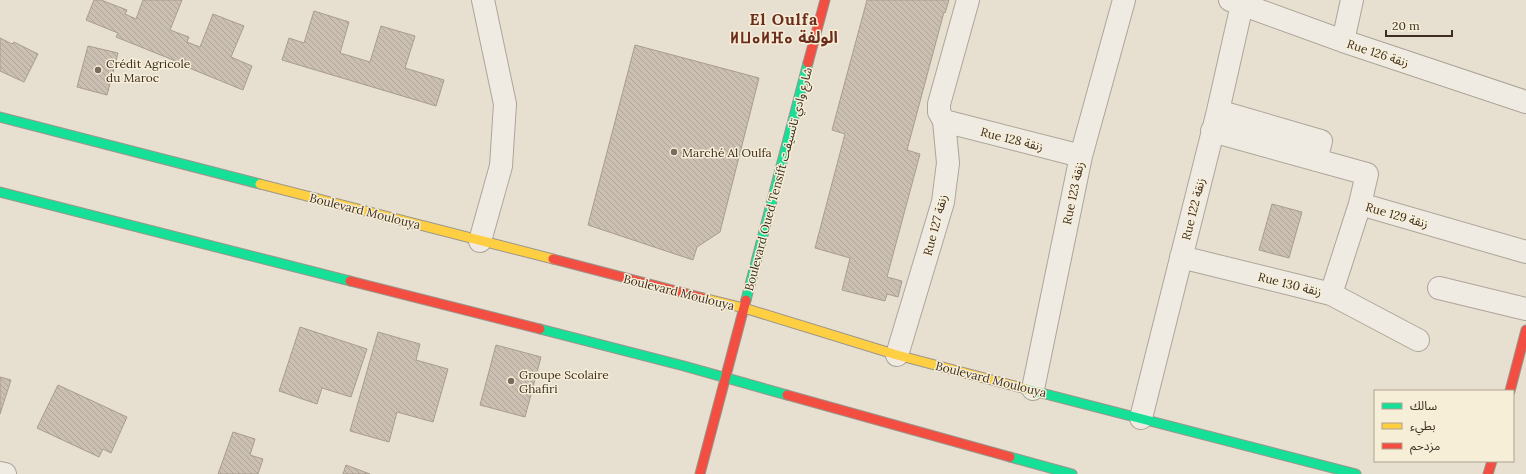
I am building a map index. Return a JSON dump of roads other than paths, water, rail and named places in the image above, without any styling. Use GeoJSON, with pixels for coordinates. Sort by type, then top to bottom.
{"type":"FeatureCollection","features":[{"type":"Feature","properties":{"kind":"street"},"geometry":{"type":"LineString","coordinates":[[480,240],[501,166],[504,104],[483,0]]}},
{"type":"Feature","properties":{"kind":"street","name":"Boulevard Oued Tensift شارع وادي تانسيفت"},"geometry":{"type":"LineString","coordinates":[[700,474],[825,0]]}},
{"type":"Feature","properties":{"kind":"street","name":"Rue 127 زنقة"},"geometry":{"type":"LineString","coordinates":[[897,355],[943,202],[948,164],[944,121],[939,112],[938,104],[968,0]]}},
{"type":"Feature","properties":{"kind":"street","name":"Rue 123 زنقة"},"geometry":{"type":"LineString","coordinates":[[1033,389],[1081,156],[1124,0]]}},
{"type":"Feature","properties":{"kind":"street"},"geometry":{"type":"LineString","coordinates":[[1343,41],[1352,0]]}},
{"type":"Feature","properties":{"kind":"street","name":"Rue 126 زنقة"},"geometry":{"type":"LineString","coordinates":[[1238,1],[1343,41],[1526,102]]}},
{"type":"Feature","properties":{"kind":"street","name":"Rue 122 زنقة"},"geometry":{"type":"LineString","coordinates":[[1141,418],[1215,121],[1238,1]]}},
{"type":"Feature","properties":{"kind":"street","name":"Boulevard Moulouya"},"geometry":{"type":"LineString","coordinates":[[0,117],[744,308],[897,355],[1033,389],[1356,474]]}},
{"type":"Feature","properties":{"kind":"street","name":"Rue 128 زنقة"},"geometry":{"type":"LineString","coordinates":[[944,121],[1081,156]]}},
{"type":"Feature","properties":{"kind":"street","name":"Rue 129 زنقة"},"geometry":{"type":"LineString","coordinates":[[1215,121],[1316,160],[1367,174],[1360,204],[1526,252]]}},
{"type":"Feature","properties":{"kind":"street"},"geometry":{"type":"LineString","coordinates":[[0,192],[684,366],[1072,474]]}},
{"type":"Feature","properties":{"kind":"street","name":"Rue 130 زنقة"},"geometry":{"type":"LineString","coordinates":[[1182,257],[1331,294],[1360,204]]}},
{"type":"Feature","properties":{"kind":"street"},"geometry":{"type":"LineString","coordinates":[[1439,288],[1526,309]]}},
{"type":"Feature","properties":{"kind":"street"},"geometry":{"type":"LineString","coordinates":[[1331,294],[1418,340]]}},
{"type":"Feature","properties":{"kind":"street"},"geometry":{"type":"LineString","coordinates":[[1510,390],[1526,330]]}},
{"type":"Feature","properties":{"kind":"street"},"geometry":{"type":"LineString","coordinates":[[1488,474],[1492,462]]}},
{"type":"Feature","properties":{"kind":"street"},"geometry":{"type":"LineString","coordinates":[[0,473],[5,474]]}},
{"type":"Feature","properties":{"kind":"place","name":"Crédit Agricole du Maroc"},"geometry":{"type":"Point","coordinates":[98,70]}},
{"type":"Feature","properties":{"kind":"place","name":"Marché Al Oulfa"},"geometry":{"type":"Point","coordinates":[674,152]}},
{"type":"Feature","properties":{"kind":"place","name":"Groupe Scolaire Ghafiri"},"geometry":{"type":"Point","coordinates":[511,381]}},
{"type":"Feature","properties":{"kind":"district","name":"El Oulfa ⵍⵡⴰⵍⴼⴰ الولفة"},"geometry":{"type":"Point","coordinates":[784,28]}}]}
